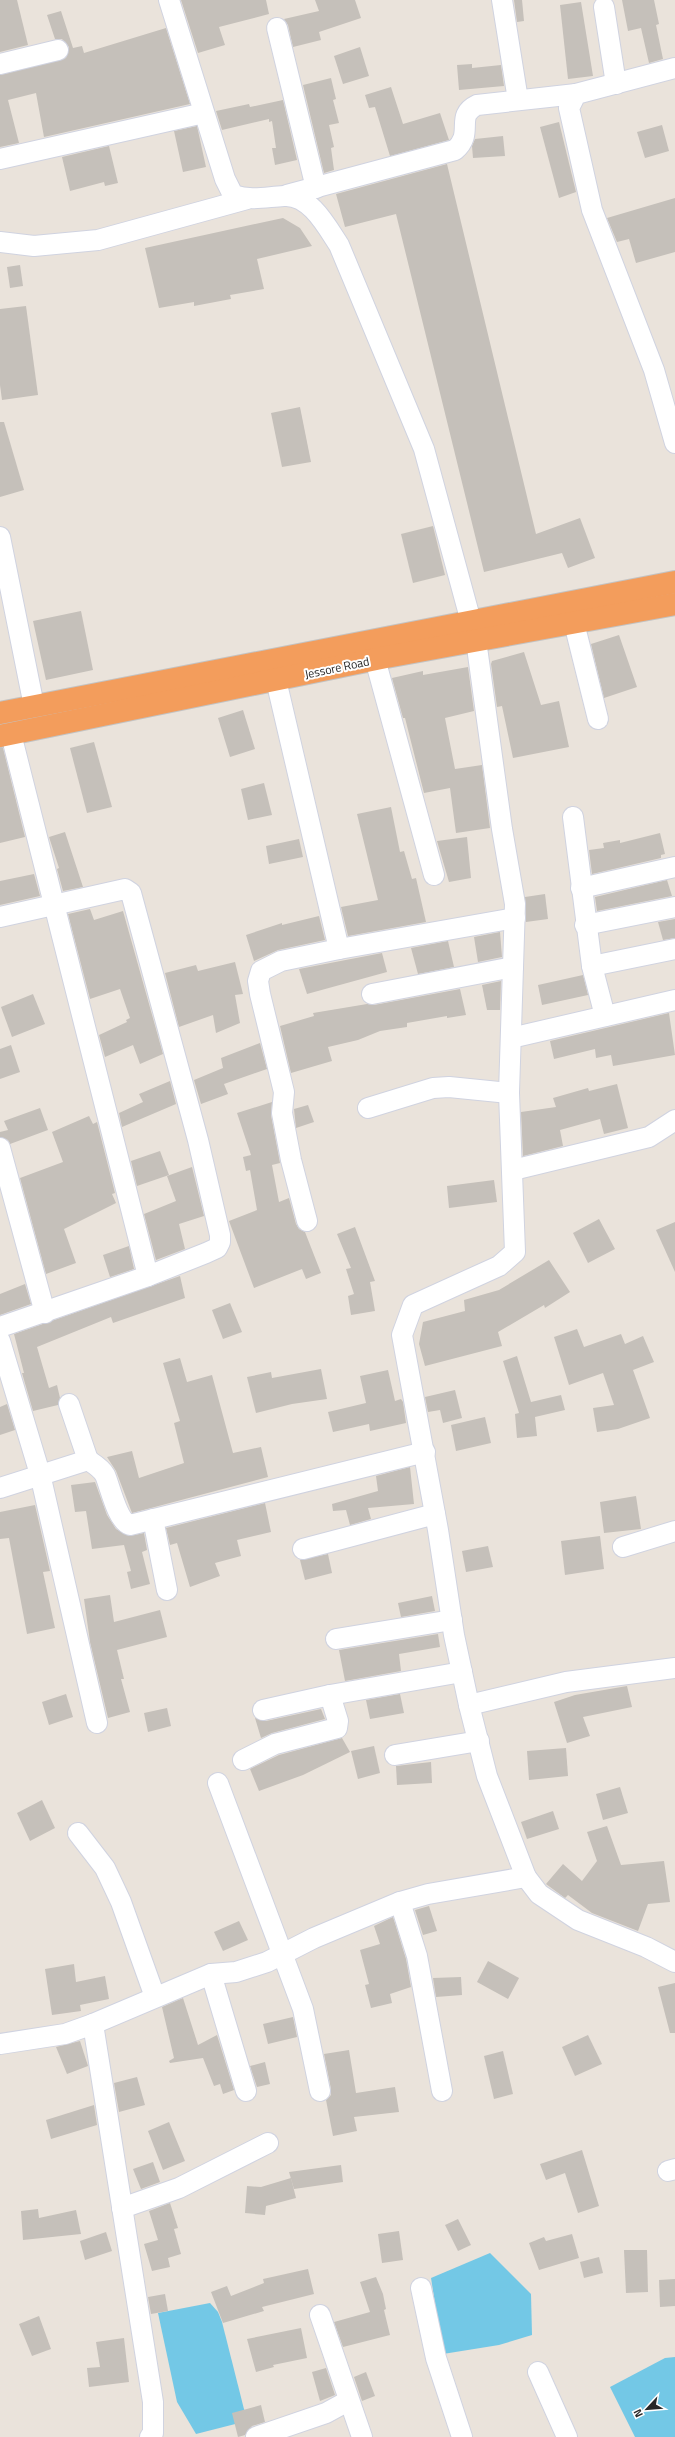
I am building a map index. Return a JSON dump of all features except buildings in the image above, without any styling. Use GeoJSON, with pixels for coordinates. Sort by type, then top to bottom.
{"type":"FeatureCollection","features":[{"type":"Feature","properties":{"kind":"highway","name":"Jessore Road"},"geometry":{"type":"LineString","coordinates":[[5,735],[375,660],[474,631],[675,582]]}},
{"type":"Feature","properties":{"kind":"highway","name":"Jessore Road"},"geometry":{"type":"LineString","coordinates":[[0,713],[474,631],[574,623],[675,604]]}},
{"type":"Feature","properties":{"kind":"street"},"geometry":{"type":"LineString","coordinates":[[169,0],[225,179],[233,195],[247,200]]}},
{"type":"Feature","properties":{"kind":"street"},"geometry":{"type":"LineString","coordinates":[[502,0],[518,100]]}},
{"type":"Feature","properties":{"kind":"street"},"geometry":{"type":"LineString","coordinates":[[604,7],[616,84]]}},
{"type":"Feature","properties":{"kind":"street"},"geometry":{"type":"LineString","coordinates":[[277,28],[316,188]]}},
{"type":"Feature","properties":{"kind":"street"},"geometry":{"type":"LineString","coordinates":[[0,64],[58,50]]}},
{"type":"Feature","properties":{"kind":"street"},"geometry":{"type":"LineString","coordinates":[[0,242],[34,246],[98,240],[247,200],[287,195],[316,188],[455,150],[465,138],[465,114],[469,108],[477,104],[576,94],[675,68]]}},
{"type":"Feature","properties":{"kind":"street"},"geometry":{"type":"LineString","coordinates":[[576,94],[569,108],[592,210],[654,370],[675,443]]}},
{"type":"Feature","properties":{"kind":"street"},"geometry":{"type":"LineString","coordinates":[[0,159],[204,113]]}},
{"type":"Feature","properties":{"kind":"street"},"geometry":{"type":"LineString","coordinates":[[287,195],[304,202],[321,216],[339,245],[424,449],[474,631],[502,829],[515,904],[509,1093],[515,1252],[498,1266],[413,1305],[402,1335],[425,1452],[452,1620],[462,1672],[487,1776],[526,1877],[539,1894],[578,1920],[646,1947],[675,1962]]}},
{"type":"Feature","properties":{"kind":"street"},"geometry":{"type":"LineString","coordinates":[[0,537],[34,706]]}},
{"type":"Feature","properties":{"kind":"street"},"geometry":{"type":"LineString","coordinates":[[574,623],[598,720]]}},
{"type":"Feature","properties":{"kind":"street"},"geometry":{"type":"LineString","coordinates":[[375,660],[434,875]]}},
{"type":"Feature","properties":{"kind":"street"},"geometry":{"type":"LineString","coordinates":[[276,680],[339,949]]}},
{"type":"Feature","properties":{"kind":"street"},"geometry":{"type":"LineString","coordinates":[[5,735],[55,905],[148,1276]]}},
{"type":"Feature","properties":{"kind":"street"},"geometry":{"type":"LineString","coordinates":[[573,817],[585,925],[592,966],[605,1016]]}},
{"type":"Feature","properties":{"kind":"street"},"geometry":{"type":"LineString","coordinates":[[581,888],[675,867]]}},
{"type":"Feature","properties":{"kind":"street"},"geometry":{"type":"LineString","coordinates":[[0,917],[125,889],[132,893],[198,1140],[216,1213],[220,1242],[217,1248],[148,1276],[46,1313],[0,1327]]}},
{"type":"Feature","properties":{"kind":"street"},"geometry":{"type":"LineString","coordinates":[[585,925],[675,906]]}},
{"type":"Feature","properties":{"kind":"street"},"geometry":{"type":"LineString","coordinates":[[307,1221],[291,1160],[282,1113],[284,1092],[258,980],[261,971],[269,965],[339,949],[515,918]]}},
{"type":"Feature","properties":{"kind":"street"},"geometry":{"type":"LineString","coordinates":[[592,966],[675,949]]}},
{"type":"Feature","properties":{"kind":"street"},"geometry":{"type":"LineString","coordinates":[[372,994],[513,967]]}},
{"type":"Feature","properties":{"kind":"street"},"geometry":{"type":"LineString","coordinates":[[510,1038],[675,1000]]}},
{"type":"Feature","properties":{"kind":"street"},"geometry":{"type":"LineString","coordinates":[[368,1108],[433,1088],[449,1087],[509,1093]]}},
{"type":"Feature","properties":{"kind":"street"},"geometry":{"type":"LineString","coordinates":[[513,1170],[649,1137],[675,1120]]}},
{"type":"Feature","properties":{"kind":"street"},"geometry":{"type":"LineString","coordinates":[[0,1148],[46,1313]]}},
{"type":"Feature","properties":{"kind":"street"},"geometry":{"type":"LineString","coordinates":[[0,1341],[40,1474],[97,1723]]}},
{"type":"Feature","properties":{"kind":"street"},"geometry":{"type":"LineString","coordinates":[[69,1404],[88,1460],[97,1466],[104,1474],[124,1522],[130,1525],[425,1452]]}},
{"type":"Feature","properties":{"kind":"street"},"geometry":{"type":"LineString","coordinates":[[0,1488],[40,1474],[88,1460]]}},
{"type":"Feature","properties":{"kind":"street"},"geometry":{"type":"LineString","coordinates":[[303,1550],[436,1514]]}},
{"type":"Feature","properties":{"kind":"street"},"geometry":{"type":"LineString","coordinates":[[153,1519],[167,1590]]}},
{"type":"Feature","properties":{"kind":"street"},"geometry":{"type":"LineString","coordinates":[[623,1547],[675,1532]]}},
{"type":"Feature","properties":{"kind":"street"},"geometry":{"type":"LineString","coordinates":[[336,1639],[452,1620]]}},
{"type":"Feature","properties":{"kind":"street"},"geometry":{"type":"LineString","coordinates":[[470,1705],[566,1682],[675,1668]]}},
{"type":"Feature","properties":{"kind":"street"},"geometry":{"type":"LineString","coordinates":[[263,1710],[330,1695],[462,1672]]}},
{"type":"Feature","properties":{"kind":"street"},"geometry":{"type":"LineString","coordinates":[[243,1760],[275,1744],[337,1728],[338,1721],[330,1695]]}},
{"type":"Feature","properties":{"kind":"street"},"geometry":{"type":"LineString","coordinates":[[395,1755],[479,1741]]}},
{"type":"Feature","properties":{"kind":"street"},"geometry":{"type":"LineString","coordinates":[[218,1783],[303,2009],[320,2091]]}},
{"type":"Feature","properties":{"kind":"street"},"geometry":{"type":"LineString","coordinates":[[78,1833],[105,1868],[121,1902],[155,1997]]}},
{"type":"Feature","properties":{"kind":"street"},"geometry":{"type":"LineString","coordinates":[[0,2044],[65,2034],[93,2024],[211,1974],[236,1972],[267,1962],[314,1938],[400,1902],[428,1894],[526,1877]]}},
{"type":"Feature","properties":{"kind":"street"},"geometry":{"type":"LineString","coordinates":[[400,1902],[417,1956],[442,2091]]}},
{"type":"Feature","properties":{"kind":"street"},"geometry":{"type":"LineString","coordinates":[[211,1974],[246,2091]]}},
{"type":"Feature","properties":{"kind":"street"},"geometry":{"type":"LineString","coordinates":[[93,2024],[153,2402],[153,2436]]}},
{"type":"Feature","properties":{"kind":"street"},"geometry":{"type":"LineString","coordinates":[[122,2208],[179,2188],[268,2143]]}},
{"type":"Feature","properties":{"kind":"street"},"geometry":{"type":"LineString","coordinates":[[421,2288],[436,2358],[462,2437]]}},
{"type":"Feature","properties":{"kind":"street"},"geometry":{"type":"LineString","coordinates":[[320,2315],[348,2401],[362,2437]]}},
{"type":"Feature","properties":{"kind":"street"},"geometry":{"type":"LineString","coordinates":[[538,2372],[567,2437]]}},
{"type":"Feature","properties":{"kind":"street"},"geometry":{"type":"LineString","coordinates":[[256,2437],[326,2413],[348,2401]]}},
{"type":"Feature","properties":{"kind":"water"},"geometry":{"type":"Polygon","coordinates":[[[490,2253],[531,2294],[532,2335],[499,2345],[443,2354],[431,2278],[490,2253]]]}},
{"type":"Feature","properties":{"kind":"water"},"geometry":{"type":"Polygon","coordinates":[[[210,2303],[218,2312],[222,2322],[247,2421],[196,2434],[177,2402],[158,2313],[210,2303]]]}},
{"type":"Feature","properties":{"kind":"water"},"geometry":{"type":"Polygon","coordinates":[[[675,2357],[675,2437],[635,2437],[610,2387],[665,2358],[675,2357]]]}}]}
